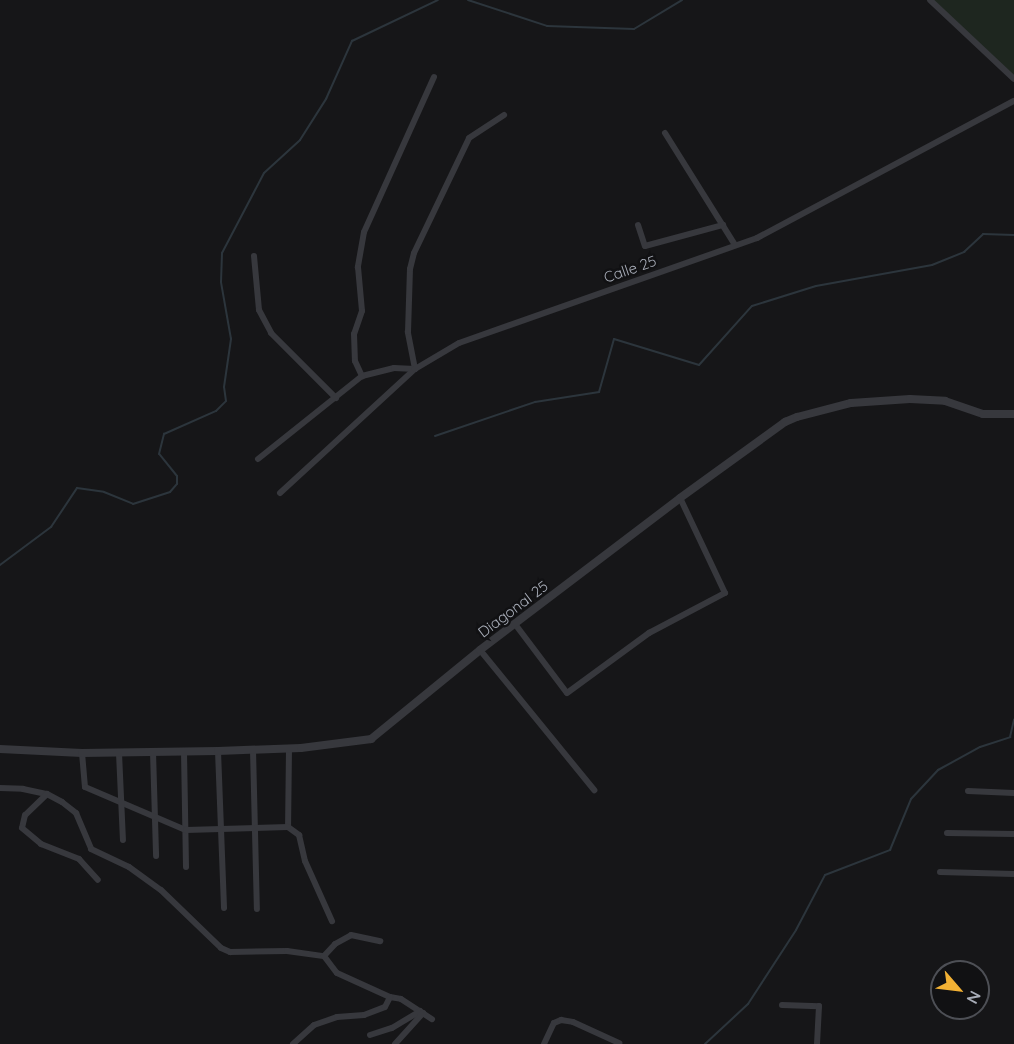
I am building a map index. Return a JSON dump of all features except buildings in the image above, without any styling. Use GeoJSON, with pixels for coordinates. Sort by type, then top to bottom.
{"type":"FeatureCollection","features":[{"type":"Feature","properties":{"kind":"street"},"geometry":{"type":"LineString","coordinates":[[930,0],[1014,80]]}},
{"type":"Feature","properties":{"kind":"street"},"geometry":{"type":"LineString","coordinates":[[362,376],[355,361],[354,334],[362,311],[358,267],[364,232],[434,77]]}},
{"type":"Feature","properties":{"kind":"street","name":"Calle 25"},"geometry":{"type":"LineString","coordinates":[[280,493],[415,369],[459,343],[757,238],[1014,101]]}},
{"type":"Feature","properties":{"kind":"street"},"geometry":{"type":"LineString","coordinates":[[258,459],[362,376],[394,368],[415,369],[408,332],[410,269],[414,253],[469,138],[504,115]]}},
{"type":"Feature","properties":{"kind":"street"},"geometry":{"type":"LineString","coordinates":[[665,133],[735,245]]}},
{"type":"Feature","properties":{"kind":"street"},"geometry":{"type":"LineString","coordinates":[[638,225],[645,246],[723,225]]}},
{"type":"Feature","properties":{"kind":"street"},"geometry":{"type":"LineString","coordinates":[[254,256],[259,310],[271,333],[336,398]]}},
{"type":"Feature","properties":{"kind":"street","name":"Diagonal 25"},"geometry":{"type":"LineString","coordinates":[[0,749],[82,753],[184,752],[289,749],[371,739],[480,650],[680,498],[785,422],[851,403],[910,399],[945,401],[983,414],[1014,414]]}},
{"type":"Feature","properties":{"kind":"street"},"geometry":{"type":"LineString","coordinates":[[515,624],[567,693],[649,633],[725,593],[680,498]]}},
{"type":"Feature","properties":{"kind":"street"},"geometry":{"type":"LineString","coordinates":[[480,650],[594,790]]}},
{"type":"Feature","properties":{"kind":"street"},"geometry":{"type":"LineString","coordinates":[[288,827],[289,749]]}},
{"type":"Feature","properties":{"kind":"street"},"geometry":{"type":"LineString","coordinates":[[253,750],[256,909]]}},
{"type":"Feature","properties":{"kind":"street"},"geometry":{"type":"LineString","coordinates":[[218,751],[224,908]]}},
{"type":"Feature","properties":{"kind":"street"},"geometry":{"type":"LineString","coordinates":[[153,752],[156,856]]}},
{"type":"Feature","properties":{"kind":"street"},"geometry":{"type":"LineString","coordinates":[[184,752],[186,867]]}},
{"type":"Feature","properties":{"kind":"street"},"geometry":{"type":"LineString","coordinates":[[82,753],[86,787],[186,830],[288,827],[299,835],[305,861],[332,921]]}},
{"type":"Feature","properties":{"kind":"street"},"geometry":{"type":"LineString","coordinates":[[119,753],[123,840]]}},
{"type":"Feature","properties":{"kind":"street"},"geometry":{"type":"LineString","coordinates":[[0,788],[23,789],[47,794],[76,813],[89,838],[91,849]]}},
{"type":"Feature","properties":{"kind":"street"},"geometry":{"type":"LineString","coordinates":[[968,791],[1014,793]]}},
{"type":"Feature","properties":{"kind":"street"},"geometry":{"type":"LineString","coordinates":[[47,794],[25,815],[22,828],[41,844],[79,859],[98,880]]}},
{"type":"Feature","properties":{"kind":"street"},"geometry":{"type":"LineString","coordinates":[[946,833],[1014,834]]}},
{"type":"Feature","properties":{"kind":"street"},"geometry":{"type":"LineString","coordinates":[[79,859],[91,849]]}},
{"type":"Feature","properties":{"kind":"street"},"geometry":{"type":"LineString","coordinates":[[91,849],[129,867],[161,890],[221,948],[230,952],[287,951],[324,956],[337,973],[390,997],[401,999],[432,1019]]}},
{"type":"Feature","properties":{"kind":"street"},"geometry":{"type":"LineString","coordinates":[[940,872],[1014,874]]}},
{"type":"Feature","properties":{"kind":"street"},"geometry":{"type":"LineString","coordinates":[[324,956],[335,944],[351,935],[381,941]]}},
{"type":"Feature","properties":{"kind":"street"},"geometry":{"type":"LineString","coordinates":[[293,1044],[314,1025],[338,1017],[364,1015],[385,1007],[390,997]]}},
{"type":"Feature","properties":{"kind":"street"},"geometry":{"type":"LineString","coordinates":[[782,1005],[819,1006],[817,1044]]}},
{"type":"Feature","properties":{"kind":"street"},"geometry":{"type":"LineString","coordinates":[[370,1035],[392,1028],[421,1012]]}},
{"type":"Feature","properties":{"kind":"street"},"geometry":{"type":"LineString","coordinates":[[395,1044],[421,1012]]}},
{"type":"Feature","properties":{"kind":"street"},"geometry":{"type":"LineString","coordinates":[[544,1044],[554,1023],[561,1020],[573,1022],[619,1043]]}},
{"type":"Feature","properties":{"kind":"shaded area"},"geometry":{"type":"Polygon","coordinates":[[[930,0],[1014,0],[1014,79],[930,0]]]}},
{"type":"Feature","properties":{"kind":"waterway"},"geometry":{"type":"LineString","coordinates":[[0,565],[51,527],[77,488],[104,492],[133,504],[170,492],[177,484],[177,476],[159,454],[164,434],[216,411],[226,401],[224,387],[231,339],[221,282],[222,253],[264,173],[300,140],[326,99],[352,41],[438,0]]}},
{"type":"Feature","properties":{"kind":"waterway"},"geometry":{"type":"LineString","coordinates":[[468,0],[547,26],[634,29],[682,0]]}},
{"type":"Feature","properties":{"kind":"waterway"},"geometry":{"type":"LineString","coordinates":[[435,436],[535,402],[599,392],[614,339],[699,365],[752,306],[816,286],[932,265],[964,252],[983,234],[1014,235]]}},
{"type":"Feature","properties":{"kind":"waterway"},"geometry":{"type":"LineString","coordinates":[[705,1044],[748,1004],[796,930],[825,875],[890,850],[911,799],[938,770],[980,747],[1010,737],[1014,719]]}}]}
